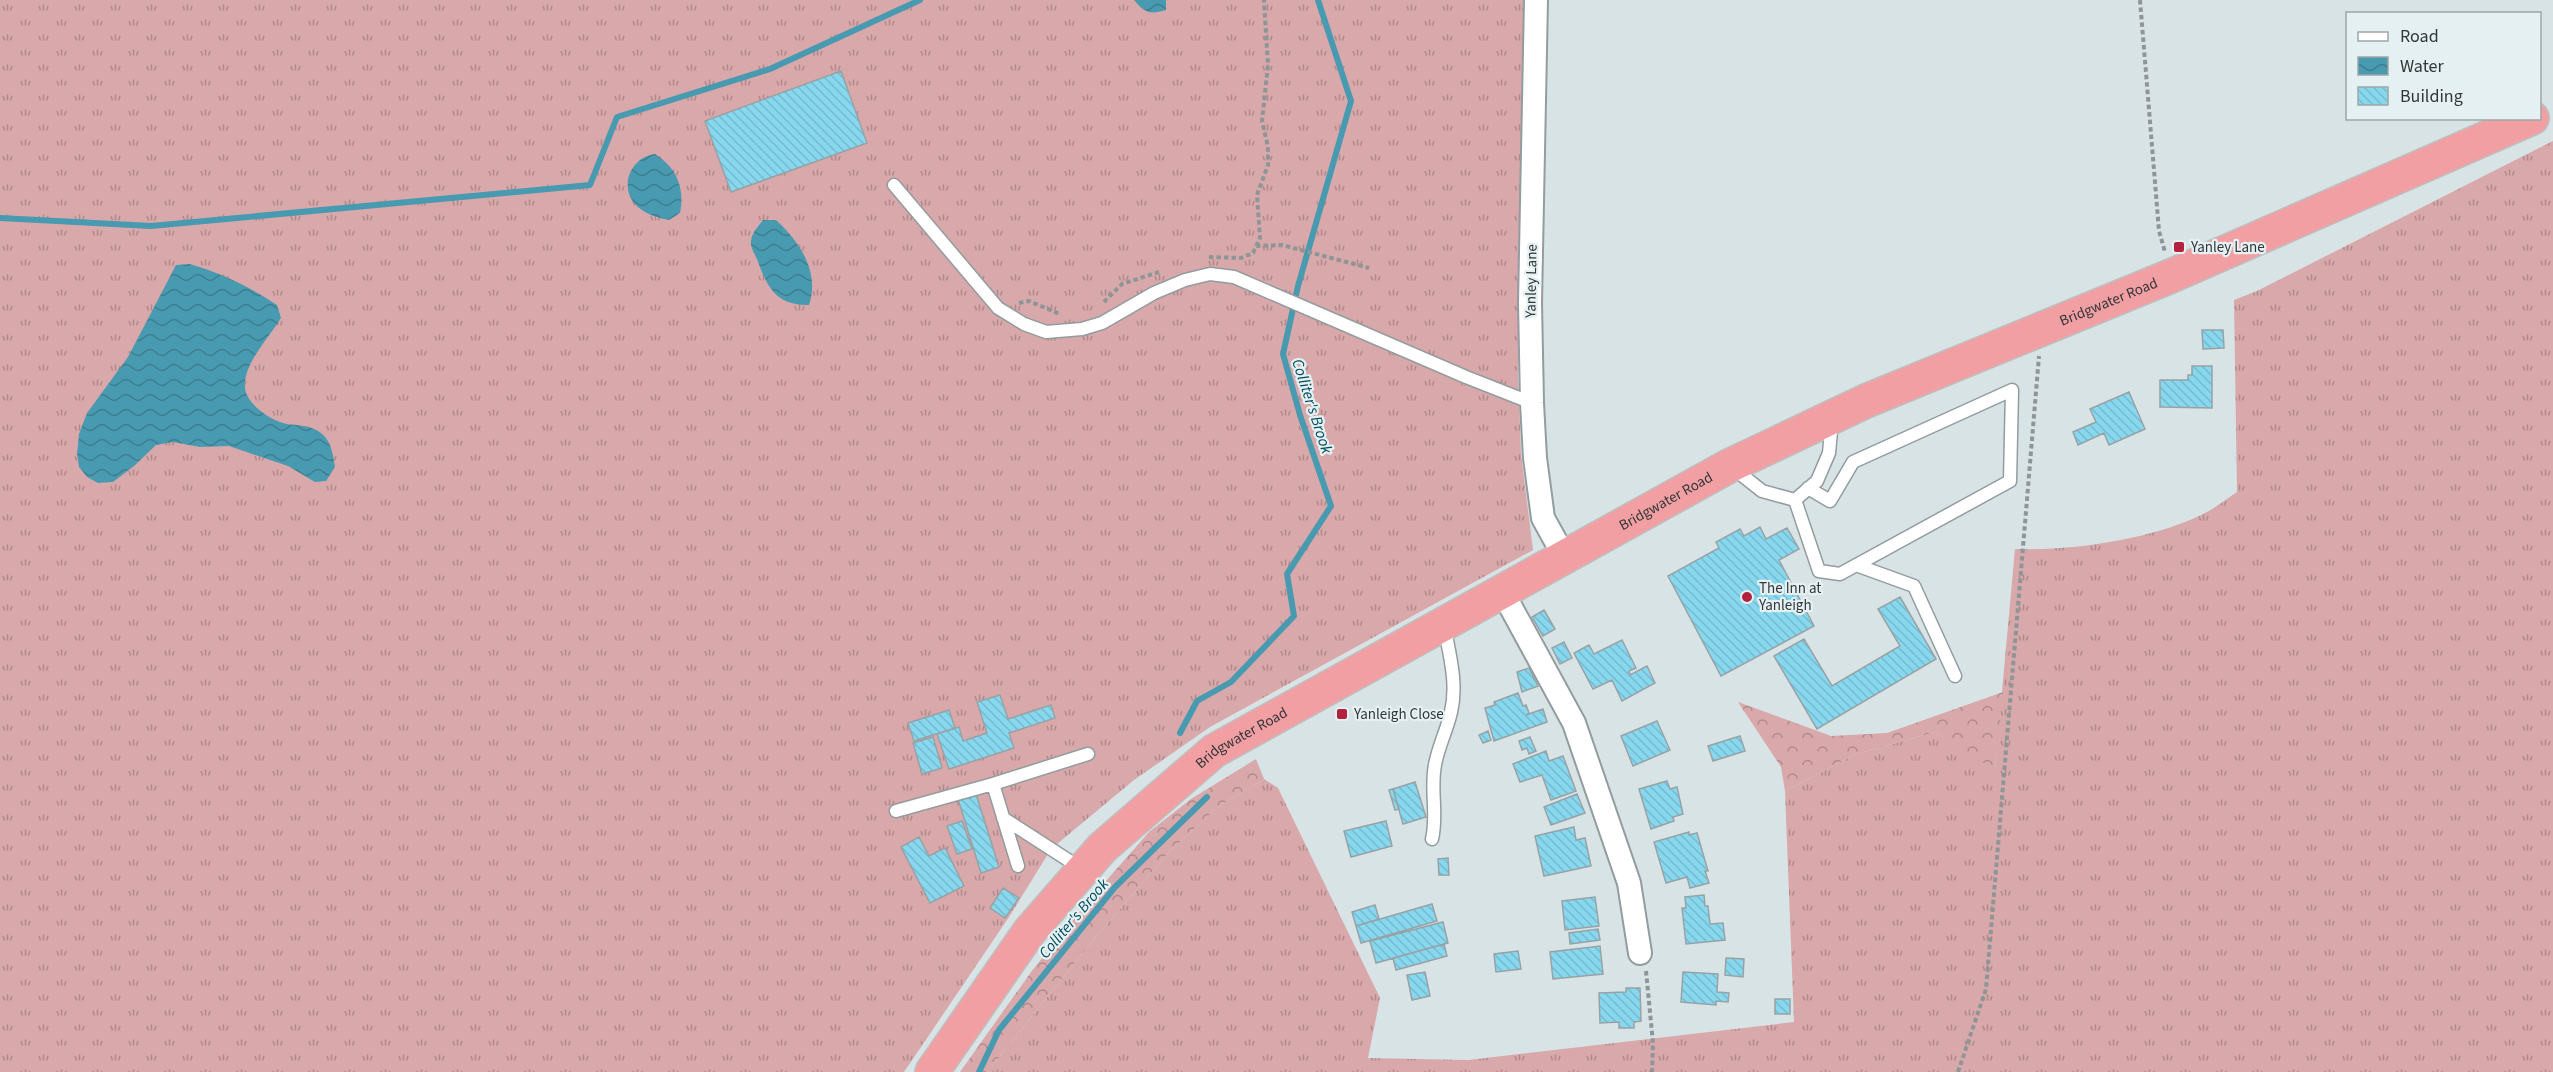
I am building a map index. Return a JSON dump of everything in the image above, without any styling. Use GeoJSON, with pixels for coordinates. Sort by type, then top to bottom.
{"type":"FeatureCollection","features":[{"type":"Feature","properties":{"kind":"highway","name":"Bridgwater Road"},"geometry":{"type":"LineString","coordinates":[[932,1072],[1029,932],[1083,869],[1102,848],[1214,751],[1729,466],[1833,417],[2041,328],[2171,276],[2527,120]]}},
{"type":"Feature","properties":{"kind":"street","name":"Yanley Lane"},"geometry":{"type":"LineString","coordinates":[[1536,0],[1530,303],[1532,403],[1535,458],[1543,518],[1564,556]]}},
{"type":"Feature","properties":{"kind":"street"},"geometry":{"type":"LineString","coordinates":[[1502,591],[1574,723],[1629,883],[1640,953]]}},
{"type":"Feature","properties":{"kind":"lane"},"geometry":{"type":"LineString","coordinates":[[894,185],[998,308],[1024,324],[1046,332],[1082,329],[1102,323],[1154,293],[1185,280],[1210,274],[1234,277],[1532,403]]}},
{"type":"Feature","properties":{"kind":"lane"},"geometry":{"type":"LineString","coordinates":[[1795,500],[1820,571],[1840,573],[1856,565],[2010,481],[2012,390],[1853,462],[1830,501],[1808,488]]}},
{"type":"Feature","properties":{"kind":"lane"},"geometry":{"type":"LineString","coordinates":[[1795,500],[1817,481],[1828,453],[1833,417]]}},
{"type":"Feature","properties":{"kind":"lane"},"geometry":{"type":"LineString","coordinates":[[1729,466],[1762,491],[1795,500]]}},
{"type":"Feature","properties":{"kind":"lane"},"geometry":{"type":"LineString","coordinates":[[1856,565],[1914,586],[1954,676]]}},
{"type":"Feature","properties":{"kind":"lane"},"geometry":{"type":"LineString","coordinates":[[1432,839],[1436,824],[1433,800],[1435,766],[1452,710],[1454,680],[1444,624]]}},
{"type":"Feature","properties":{"kind":"lane"},"geometry":{"type":"LineString","coordinates":[[896,811],[1088,754]]}},
{"type":"Feature","properties":{"kind":"lane"},"geometry":{"type":"LineString","coordinates":[[993,784],[1018,866]]}},
{"type":"Feature","properties":{"kind":"lane"},"geometry":{"type":"LineString","coordinates":[[1003,818],[1083,869]]}},
{"type":"Feature","properties":{"kind":"path"},"geometry":{"type":"LineString","coordinates":[[1203,258],[1213,256],[1241,258],[1253,253],[1260,238],[1257,195],[1268,165],[1268,147],[1262,121],[1268,66],[1264,0]]}},
{"type":"Feature","properties":{"kind":"path"},"geometry":{"type":"LineString","coordinates":[[2140,0],[2159,231],[2171,276]]}},
{"type":"Feature","properties":{"kind":"path"},"geometry":{"type":"LineString","coordinates":[[1256,246],[1282,245],[1369,268]]}},
{"type":"Feature","properties":{"kind":"path"},"geometry":{"type":"LineString","coordinates":[[1098,306],[1122,284],[1163,270]]}},
{"type":"Feature","properties":{"kind":"path"},"geometry":{"type":"LineString","coordinates":[[1015,304],[1029,301],[1059,314],[1069,313]]}},
{"type":"Feature","properties":{"kind":"path"},"geometry":{"type":"LineString","coordinates":[[1958,1072],[1986,989],[2041,328]]}},
{"type":"Feature","properties":{"kind":"path"},"geometry":{"type":"LineString","coordinates":[[1640,953],[1646,972],[1653,1043],[1652,1072]]}},
{"type":"Feature","properties":{"kind":"green space"},"geometry":{"type":"Polygon","coordinates":[[[0,0],[1527,0],[1518,374],[1521,454],[1533,550],[1210,727],[1134,780],[1051,849],[1009,917],[904,1072],[0,1072],[0,0]]]}},
{"type":"Feature","properties":{"kind":"green space"},"geometry":{"type":"Polygon","coordinates":[[[2553,141],[2553,1072],[992,1072],[992,1066],[1089,945],[1169,852],[1219,806],[1264,779],[1278,788],[1380,998],[1368,1058],[1468,1060],[1794,1022],[1785,791],[1856,754],[1935,732],[1995,769],[2015,549],[2084,546],[2132,538],[2202,515],[2237,492],[2234,300],[2257,291],[2553,141]]]}},
{"type":"Feature","properties":{"kind":"green space"},"geometry":{"type":"Polygon","coordinates":[[[2003,692],[1995,770],[1935,732],[1856,754],[1785,791],[1781,767],[1738,702],[1831,736],[1887,733],[2003,692]]]}},
{"type":"Feature","properties":{"kind":"green space"},"geometry":{"type":"Polygon","coordinates":[[[1256,759],[1264,779],[1219,806],[1169,852],[1089,945],[992,1066],[992,1072],[960,1072],[1031,972],[1084,906],[1149,832],[1191,799],[1256,759]]]}},
{"type":"Feature","properties":{"kind":"water"},"geometry":{"type":"Polygon","coordinates":[[[1134,0],[1166,0],[1166,10],[1148,12],[1134,0]]]}},
{"type":"Feature","properties":{"kind":"water"},"geometry":{"type":"Polygon","coordinates":[[[655,154],[674,172],[680,187],[680,213],[669,220],[645,212],[634,203],[628,186],[632,169],[645,157],[655,154]]]}},
{"type":"Feature","properties":{"kind":"water"},"geometry":{"type":"Polygon","coordinates":[[[763,220],[776,220],[793,238],[806,258],[812,281],[809,305],[788,302],[774,293],[769,286],[751,243],[754,232],[763,220]]]}},
{"type":"Feature","properties":{"kind":"water"},"geometry":{"type":"Polygon","coordinates":[[[190,264],[235,281],[277,305],[281,318],[250,365],[245,389],[251,402],[270,417],[283,423],[313,428],[325,437],[331,449],[335,467],[326,481],[315,482],[288,466],[229,446],[200,447],[173,442],[156,445],[113,482],[98,483],[87,477],[79,467],[77,454],[79,434],[87,413],[128,357],[176,265],[190,264]]]}},
{"type":"Feature","properties":{"kind":"building"},"geometry":{"type":"Polygon","coordinates":[[[841,71],[867,143],[731,192],[705,121],[841,71]]]}},
{"type":"Feature","properties":{"kind":"building"},"geometry":{"type":"Polygon","coordinates":[[[2202,330],[2223,330],[2224,348],[2203,349],[2202,330]]]}},
{"type":"Feature","properties":{"kind":"building"},"geometry":{"type":"Polygon","coordinates":[[[2192,366],[2212,366],[2212,408],[2160,407],[2160,380],[2188,380],[2188,375],[2192,375],[2192,366]]]}},
{"type":"Feature","properties":{"kind":"building"},"geometry":{"type":"Polygon","coordinates":[[[2129,392],[2145,429],[2109,445],[2104,433],[2078,445],[2073,432],[2096,422],[2090,409],[2129,392]]]}},
{"type":"Feature","properties":{"kind":"building"},"geometry":{"type":"Polygon","coordinates":[[[1760,527],[1766,539],[1787,528],[1799,549],[1779,560],[1814,626],[1721,676],[1668,576],[1719,548],[1716,542],[1740,529],[1744,536],[1760,527]]]}},
{"type":"Feature","properties":{"kind":"building"},"geometry":{"type":"Polygon","coordinates":[[[1900,597],[1936,659],[1817,729],[1774,656],[1804,639],[1832,686],[1900,646],[1878,609],[1900,597]]]}},
{"type":"Feature","properties":{"kind":"building"},"geometry":{"type":"Polygon","coordinates":[[[1544,610],[1555,629],[1543,636],[1532,617],[1544,610]]]}},
{"type":"Feature","properties":{"kind":"building"},"geometry":{"type":"Polygon","coordinates":[[[1622,640],[1636,668],[1629,671],[1630,675],[1647,666],[1655,683],[1622,701],[1612,680],[1593,689],[1574,653],[1589,645],[1594,654],[1622,640]]]}},
{"type":"Feature","properties":{"kind":"building"},"geometry":{"type":"Polygon","coordinates":[[[1564,642],[1572,658],[1560,664],[1552,648],[1564,642]]]}},
{"type":"Feature","properties":{"kind":"building"},"geometry":{"type":"Polygon","coordinates":[[[1529,668],[1538,686],[1522,692],[1517,672],[1529,668]]]}},
{"type":"Feature","properties":{"kind":"building"},"geometry":{"type":"Polygon","coordinates":[[[1518,693],[1523,706],[1526,705],[1529,713],[1526,715],[1543,709],[1547,722],[1494,741],[1485,708],[1518,693]]]}},
{"type":"Feature","properties":{"kind":"building"},"geometry":{"type":"Polygon","coordinates":[[[1000,695],[1008,719],[1051,705],[1055,718],[1009,733],[1014,748],[949,769],[937,734],[959,727],[963,741],[987,733],[977,702],[1000,695]]]}},
{"type":"Feature","properties":{"kind":"building"},"geometry":{"type":"Polygon","coordinates":[[[949,710],[955,728],[914,741],[908,723],[949,710]]]}},
{"type":"Feature","properties":{"kind":"building"},"geometry":{"type":"Polygon","coordinates":[[[1657,721],[1670,750],[1633,766],[1621,736],[1657,721]]]}},
{"type":"Feature","properties":{"kind":"building"},"geometry":{"type":"Polygon","coordinates":[[[1488,731],[1491,740],[1483,743],[1479,735],[1488,731]]]}},
{"type":"Feature","properties":{"kind":"building"},"geometry":{"type":"Polygon","coordinates":[[[1740,736],[1745,751],[1713,761],[1708,746],[1740,736]]]}},
{"type":"Feature","properties":{"kind":"building"},"geometry":{"type":"Polygon","coordinates":[[[933,737],[942,768],[922,774],[913,743],[933,737]]]}},
{"type":"Feature","properties":{"kind":"building"},"geometry":{"type":"Polygon","coordinates":[[[1530,737],[1536,751],[1529,754],[1527,748],[1522,750],[1519,741],[1530,737]]]}},
{"type":"Feature","properties":{"kind":"building"},"geometry":{"type":"Polygon","coordinates":[[[1546,751],[1549,761],[1563,756],[1576,791],[1551,800],[1542,775],[1520,782],[1513,764],[1546,751]]]}},
{"type":"Feature","properties":{"kind":"building"},"geometry":{"type":"Polygon","coordinates":[[[1667,781],[1670,789],[1677,787],[1683,814],[1673,817],[1674,821],[1651,829],[1639,789],[1667,781]]]}},
{"type":"Feature","properties":{"kind":"building"},"geometry":{"type":"Polygon","coordinates":[[[1415,782],[1426,817],[1403,824],[1393,789],[1415,782]]]}},
{"type":"Feature","properties":{"kind":"building"},"geometry":{"type":"Polygon","coordinates":[[[1393,789],[1399,809],[1395,810],[1389,790],[1393,789]]]}},
{"type":"Feature","properties":{"kind":"building"},"geometry":{"type":"Polygon","coordinates":[[[976,794],[999,867],[981,873],[958,799],[976,794]]]}},
{"type":"Feature","properties":{"kind":"building"},"geometry":{"type":"Polygon","coordinates":[[[1577,794],[1585,813],[1551,825],[1544,807],[1577,794]]]}},
{"type":"Feature","properties":{"kind":"building"},"geometry":{"type":"Polygon","coordinates":[[[962,821],[972,849],[957,854],[947,826],[962,821]]]}},
{"type":"Feature","properties":{"kind":"building"},"geometry":{"type":"Polygon","coordinates":[[[1386,821],[1392,846],[1351,857],[1344,831],[1386,821]]]}},
{"type":"Feature","properties":{"kind":"building"},"geometry":{"type":"Polygon","coordinates":[[[1574,827],[1576,840],[1585,838],[1591,866],[1544,876],[1535,836],[1574,827]]]}},
{"type":"Feature","properties":{"kind":"building"},"geometry":{"type":"Polygon","coordinates":[[[1689,832],[1689,835],[1697,833],[1708,871],[1705,871],[1709,883],[1690,888],[1687,877],[1666,883],[1654,842],[1689,832]]]}},
{"type":"Feature","properties":{"kind":"building"},"geometry":{"type":"Polygon","coordinates":[[[919,837],[929,856],[945,848],[964,886],[930,903],[901,847],[919,837]]]}},
{"type":"Feature","properties":{"kind":"building"},"geometry":{"type":"Polygon","coordinates":[[[1448,858],[1449,875],[1439,875],[1438,859],[1448,858]]]}},
{"type":"Feature","properties":{"kind":"building"},"geometry":{"type":"Polygon","coordinates":[[[1003,888],[1019,898],[1005,918],[990,908],[1003,888]]]}},
{"type":"Feature","properties":{"kind":"building"},"geometry":{"type":"Polygon","coordinates":[[[1704,895],[1710,924],[1723,923],[1725,940],[1686,944],[1682,908],[1686,908],[1685,897],[1704,895]]]}},
{"type":"Feature","properties":{"kind":"building"},"geometry":{"type":"Polygon","coordinates":[[[1595,897],[1599,926],[1565,930],[1562,901],[1595,897]]]}},
{"type":"Feature","properties":{"kind":"building"},"geometry":{"type":"Polygon","coordinates":[[[1432,904],[1437,921],[1361,943],[1356,926],[1432,904]]]}},
{"type":"Feature","properties":{"kind":"building"},"geometry":{"type":"Polygon","coordinates":[[[1375,905],[1379,919],[1356,926],[1352,912],[1375,905]]]}},
{"type":"Feature","properties":{"kind":"building"},"geometry":{"type":"Polygon","coordinates":[[[1443,922],[1448,943],[1376,963],[1370,941],[1443,922]]]}},
{"type":"Feature","properties":{"kind":"building"},"geometry":{"type":"Polygon","coordinates":[[[1598,929],[1600,940],[1570,944],[1569,933],[1598,929]]]}},
{"type":"Feature","properties":{"kind":"building"},"geometry":{"type":"Polygon","coordinates":[[[1444,944],[1447,956],[1396,970],[1393,958],[1444,944]]]}},
{"type":"Feature","properties":{"kind":"building"},"geometry":{"type":"Polygon","coordinates":[[[1600,946],[1603,974],[1553,979],[1550,952],[1600,946]]]}},
{"type":"Feature","properties":{"kind":"building"},"geometry":{"type":"Polygon","coordinates":[[[1518,951],[1521,969],[1496,972],[1494,954],[1518,951]]]}},
{"type":"Feature","properties":{"kind":"building"},"geometry":{"type":"Polygon","coordinates":[[[1726,958],[1744,959],[1743,977],[1725,975],[1726,958]]]}},
{"type":"Feature","properties":{"kind":"building"},"geometry":{"type":"Polygon","coordinates":[[[1425,972],[1430,996],[1412,1000],[1407,975],[1425,972]]]}},
{"type":"Feature","properties":{"kind":"building"},"geometry":{"type":"Polygon","coordinates":[[[1683,972],[1718,974],[1717,992],[1729,993],[1728,1002],[1716,1001],[1716,1005],[1681,1002],[1683,972]]]}},
{"type":"Feature","properties":{"kind":"building"},"geometry":{"type":"Polygon","coordinates":[[[1626,988],[1640,988],[1641,1021],[1634,1022],[1634,1028],[1619,1028],[1619,1022],[1600,1023],[1599,993],[1626,992],[1626,988]]]}},
{"type":"Feature","properties":{"kind":"building"},"geometry":{"type":"Polygon","coordinates":[[[1775,999],[1790,999],[1790,1014],[1775,1014],[1775,999]]]}},
{"type":"Feature","properties":{"kind":"waterway"},"geometry":{"type":"LineString","coordinates":[[0,218],[151,226],[590,185],[617,117],[770,69],[920,0]]}},
{"type":"Feature","properties":{"kind":"waterway","name":"Colliter's Brook"},"geometry":{"type":"LineString","coordinates":[[1180,733],[1197,701],[1231,682],[1294,616],[1287,574],[1331,506],[1300,415],[1283,354],[1298,286],[1351,101],[1318,0]]}},
{"type":"Feature","properties":{"kind":"waterway","name":"Colliter's Brook"},"geometry":{"type":"LineString","coordinates":[[979,1072],[999,1030],[1115,887],[1207,797]]}},
{"type":"Feature","properties":{"kind":"place","name":"Yanley Lane"},"geometry":{"type":"Point","coordinates":[2179,247]}},
{"type":"Feature","properties":{"kind":"place","name":"The Inn at Yanleigh"},"geometry":{"type":"Point","coordinates":[1747,597]}},
{"type":"Feature","properties":{"kind":"place","name":"Yanleigh Close"},"geometry":{"type":"Point","coordinates":[1342,714]}}]}
